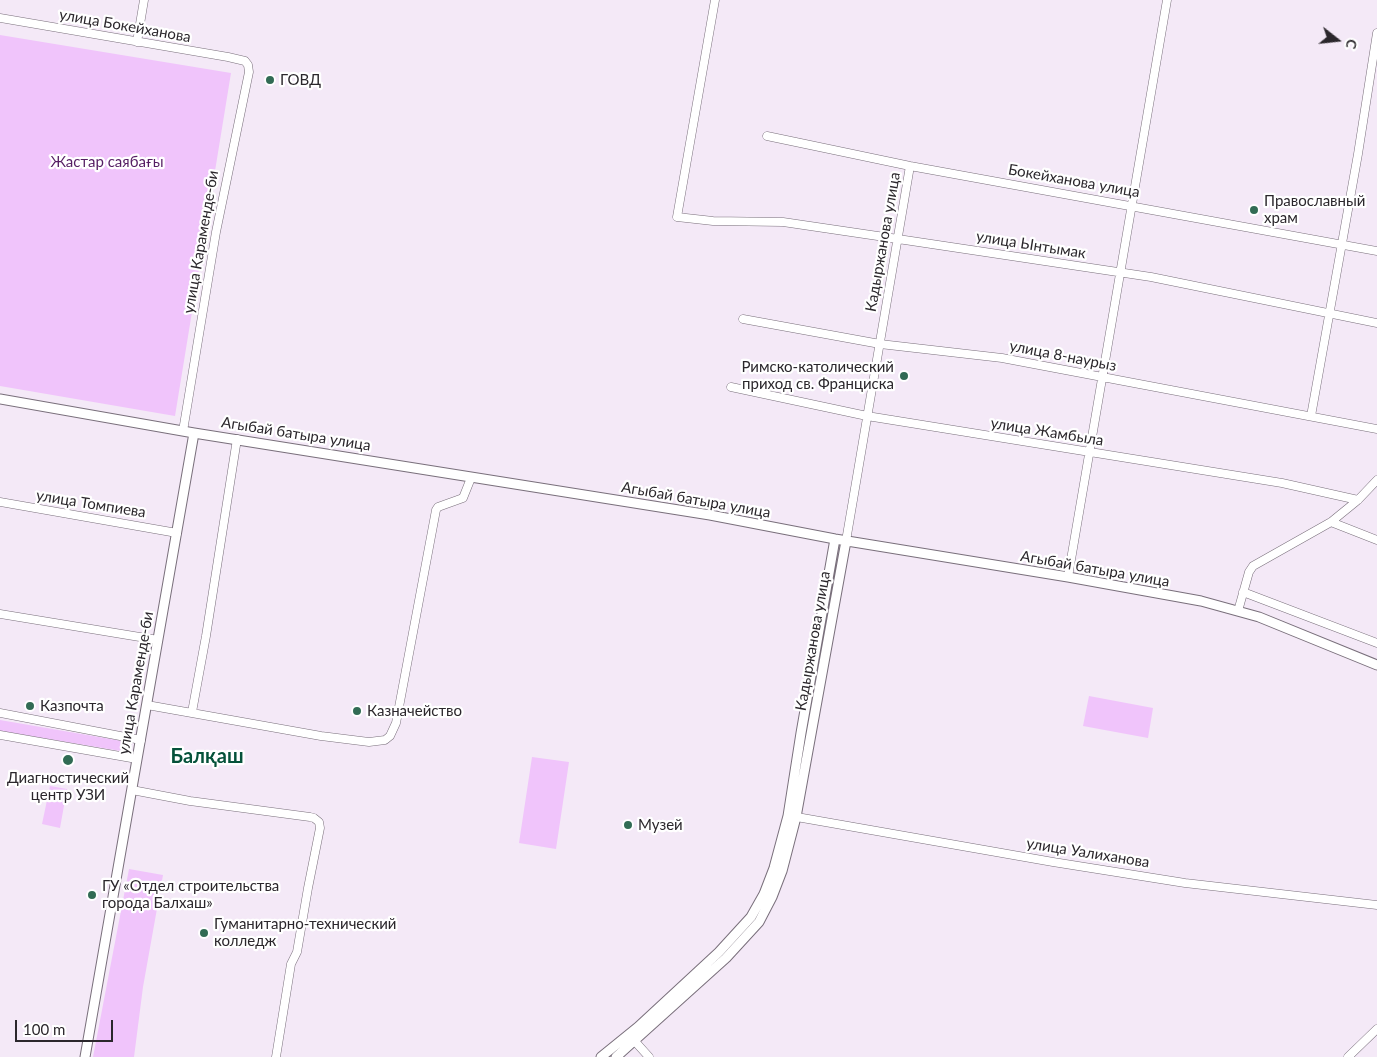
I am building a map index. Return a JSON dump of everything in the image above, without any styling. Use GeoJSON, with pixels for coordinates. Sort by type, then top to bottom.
{"type":"FeatureCollection","features":[{"type":"Feature","properties":{"kind":"main road","name":"Агыбай батыра улица"},"geometry":{"type":"LineString","coordinates":[[0,399],[194,433],[710,515],[846,541],[1201,601],[1259,617],[1377,665]]}},
{"type":"Feature","properties":{"kind":"main road","name":"улица Караменде-би"},"geometry":{"type":"LineString","coordinates":[[85,1057],[194,433]]}},
{"type":"Feature","properties":{"kind":"main road","name":"Кадыржанова улица"},"geometry":{"type":"LineString","coordinates":[[792,817],[801,733],[835,539]]}},
{"type":"Feature","properties":{"kind":"main road","name":"Кадыржанова улица"},"geometry":{"type":"LineString","coordinates":[[601,1057],[631,1038],[726,958],[759,922],[772,897],[782,871],[846,541]]}},
{"type":"Feature","properties":{"kind":"main road","name":"Кадыржанова улица"},"geometry":{"type":"LineString","coordinates":[[616,1057],[631,1038]]}},
{"type":"Feature","properties":{"kind":"street"},"geometry":{"type":"LineString","coordinates":[[137,42],[144,0]]}},
{"type":"Feature","properties":{"kind":"street","name":"улица Ынтымак"},"geometry":{"type":"LineString","coordinates":[[715,0],[677,217],[712,221],[783,222],[898,238],[1120,273],[1330,312],[1377,323]]}},
{"type":"Feature","properties":{"kind":"street"},"geometry":{"type":"LineString","coordinates":[[1068,577],[1167,0]]}},
{"type":"Feature","properties":{"kind":"street","name":"улица Бокейханова"},"geometry":{"type":"LineString","coordinates":[[0,18],[244,61]]}},
{"type":"Feature","properties":{"kind":"street"},"geometry":{"type":"LineString","coordinates":[[1311,416],[1342,245],[1377,33]]}},
{"type":"Feature","properties":{"kind":"street","name":"улица Караменде-би"},"geometry":{"type":"LineString","coordinates":[[183,431],[216,232],[249,72],[248,65],[244,61]]}},
{"type":"Feature","properties":{"kind":"street","name":"Бокейханова улица"},"geometry":{"type":"LineString","coordinates":[[767,136],[910,166],[1377,251]]}},
{"type":"Feature","properties":{"kind":"street","name":"Кадыржанова улица"},"geometry":{"type":"LineString","coordinates":[[846,541],[910,166]]}},
{"type":"Feature","properties":{"kind":"street","name":"улица 8-наурыз"},"geometry":{"type":"LineString","coordinates":[[743,319],[880,344],[1002,358],[1377,429]]}},
{"type":"Feature","properties":{"kind":"street","name":"улица Жамбыла"},"geometry":{"type":"LineString","coordinates":[[731,387],[867,416],[1282,483],[1358,500]]}},
{"type":"Feature","properties":{"kind":"street"},"geometry":{"type":"LineString","coordinates":[[192,712],[237,439]]}},
{"type":"Feature","properties":{"kind":"street"},"geometry":{"type":"LineString","coordinates":[[147,705],[321,736],[369,742],[381,741],[390,736],[396,723],[436,510],[463,498],[471,478]]}},
{"type":"Feature","properties":{"kind":"street"},"geometry":{"type":"LineString","coordinates":[[1238,610],[1249,572],[1253,566],[1332,522],[1358,500],[1377,480]]}},
{"type":"Feature","properties":{"kind":"street","name":"улица Томпиева"},"geometry":{"type":"LineString","coordinates":[[0,502],[177,533]]}},
{"type":"Feature","properties":{"kind":"street"},"geometry":{"type":"LineString","coordinates":[[1332,522],[1377,540]]}},
{"type":"Feature","properties":{"kind":"street"},"geometry":{"type":"LineString","coordinates":[[1243,592],[1377,643]]}},
{"type":"Feature","properties":{"kind":"street"},"geometry":{"type":"LineString","coordinates":[[0,614],[158,640]]}},
{"type":"Feature","properties":{"kind":"street"},"geometry":{"type":"LineString","coordinates":[[0,713],[140,740]]}},
{"type":"Feature","properties":{"kind":"street"},"geometry":{"type":"LineString","coordinates":[[0,735],[137,760]]}},
{"type":"Feature","properties":{"kind":"street"},"geometry":{"type":"LineString","coordinates":[[132,790],[190,801],[310,817],[318,822],[320,828],[297,952],[291,964],[276,1057]]}},
{"type":"Feature","properties":{"kind":"street","name":"улица Уалиханова"},"geometry":{"type":"LineString","coordinates":[[792,817],[1185,883],[1377,905]]}},
{"type":"Feature","properties":{"kind":"street"},"geometry":{"type":"LineString","coordinates":[[1348,1057],[1377,1029]]}},
{"type":"Feature","properties":{"kind":"street"},"geometry":{"type":"LineString","coordinates":[[631,1038],[649,1057]]}},
{"type":"Feature","properties":{"kind":"green space","name":"Жастар саябағы"},"geometry":{"type":"Polygon","coordinates":[[[0,35],[231,73],[175,416],[0,386],[0,35]]]}},
{"type":"Feature","properties":{"kind":"green space"},"geometry":{"type":"Polygon","coordinates":[[[1089,696],[1153,708],[1148,738],[1083,726],[1089,696]]]}},
{"type":"Feature","properties":{"kind":"green space"},"geometry":{"type":"Polygon","coordinates":[[[0,720],[122,741],[121,751],[0,731],[0,720]]]}},
{"type":"Feature","properties":{"kind":"green space"},"geometry":{"type":"Polygon","coordinates":[[[532,757],[569,762],[556,849],[519,843],[532,757]]]}},
{"type":"Feature","properties":{"kind":"green space"},"geometry":{"type":"Polygon","coordinates":[[[50,786],[67,789],[60,828],[42,824],[50,786]]]}},
{"type":"Feature","properties":{"kind":"green space"},"geometry":{"type":"Polygon","coordinates":[[[129,869],[163,875],[143,987],[134,1057],[93,1057],[129,869]]]}},
{"type":"Feature","properties":{"kind":"place","name":"ГОВД"},"geometry":{"type":"Point","coordinates":[270,80]}},
{"type":"Feature","properties":{"kind":"place","name":"Православный храм"},"geometry":{"type":"Point","coordinates":[1254,210]}},
{"type":"Feature","properties":{"kind":"place","name":"Римско-католический приход св. Франциска"},"geometry":{"type":"Point","coordinates":[904,376]}},
{"type":"Feature","properties":{"kind":"place","name":"Казпочта"},"geometry":{"type":"Point","coordinates":[30,706]}},
{"type":"Feature","properties":{"kind":"place","name":"Казначейство"},"geometry":{"type":"Point","coordinates":[357,711]}},
{"type":"Feature","properties":{"kind":"place","name":"Диагностический центр УЗИ"},"geometry":{"type":"Point","coordinates":[68,760]}},
{"type":"Feature","properties":{"kind":"place","name":"Музей"},"geometry":{"type":"Point","coordinates":[628,825]}},
{"type":"Feature","properties":{"kind":"place","name":"ГУ «Отдел строительства города Балхаш»"},"geometry":{"type":"Point","coordinates":[92,895]}},
{"type":"Feature","properties":{"kind":"place","name":"Гуманитарно-технический колледж"},"geometry":{"type":"Point","coordinates":[204,933]}},
{"type":"Feature","properties":{"kind":"district","name":"Балқаш"},"geometry":{"type":"Point","coordinates":[207,757]}}]}
